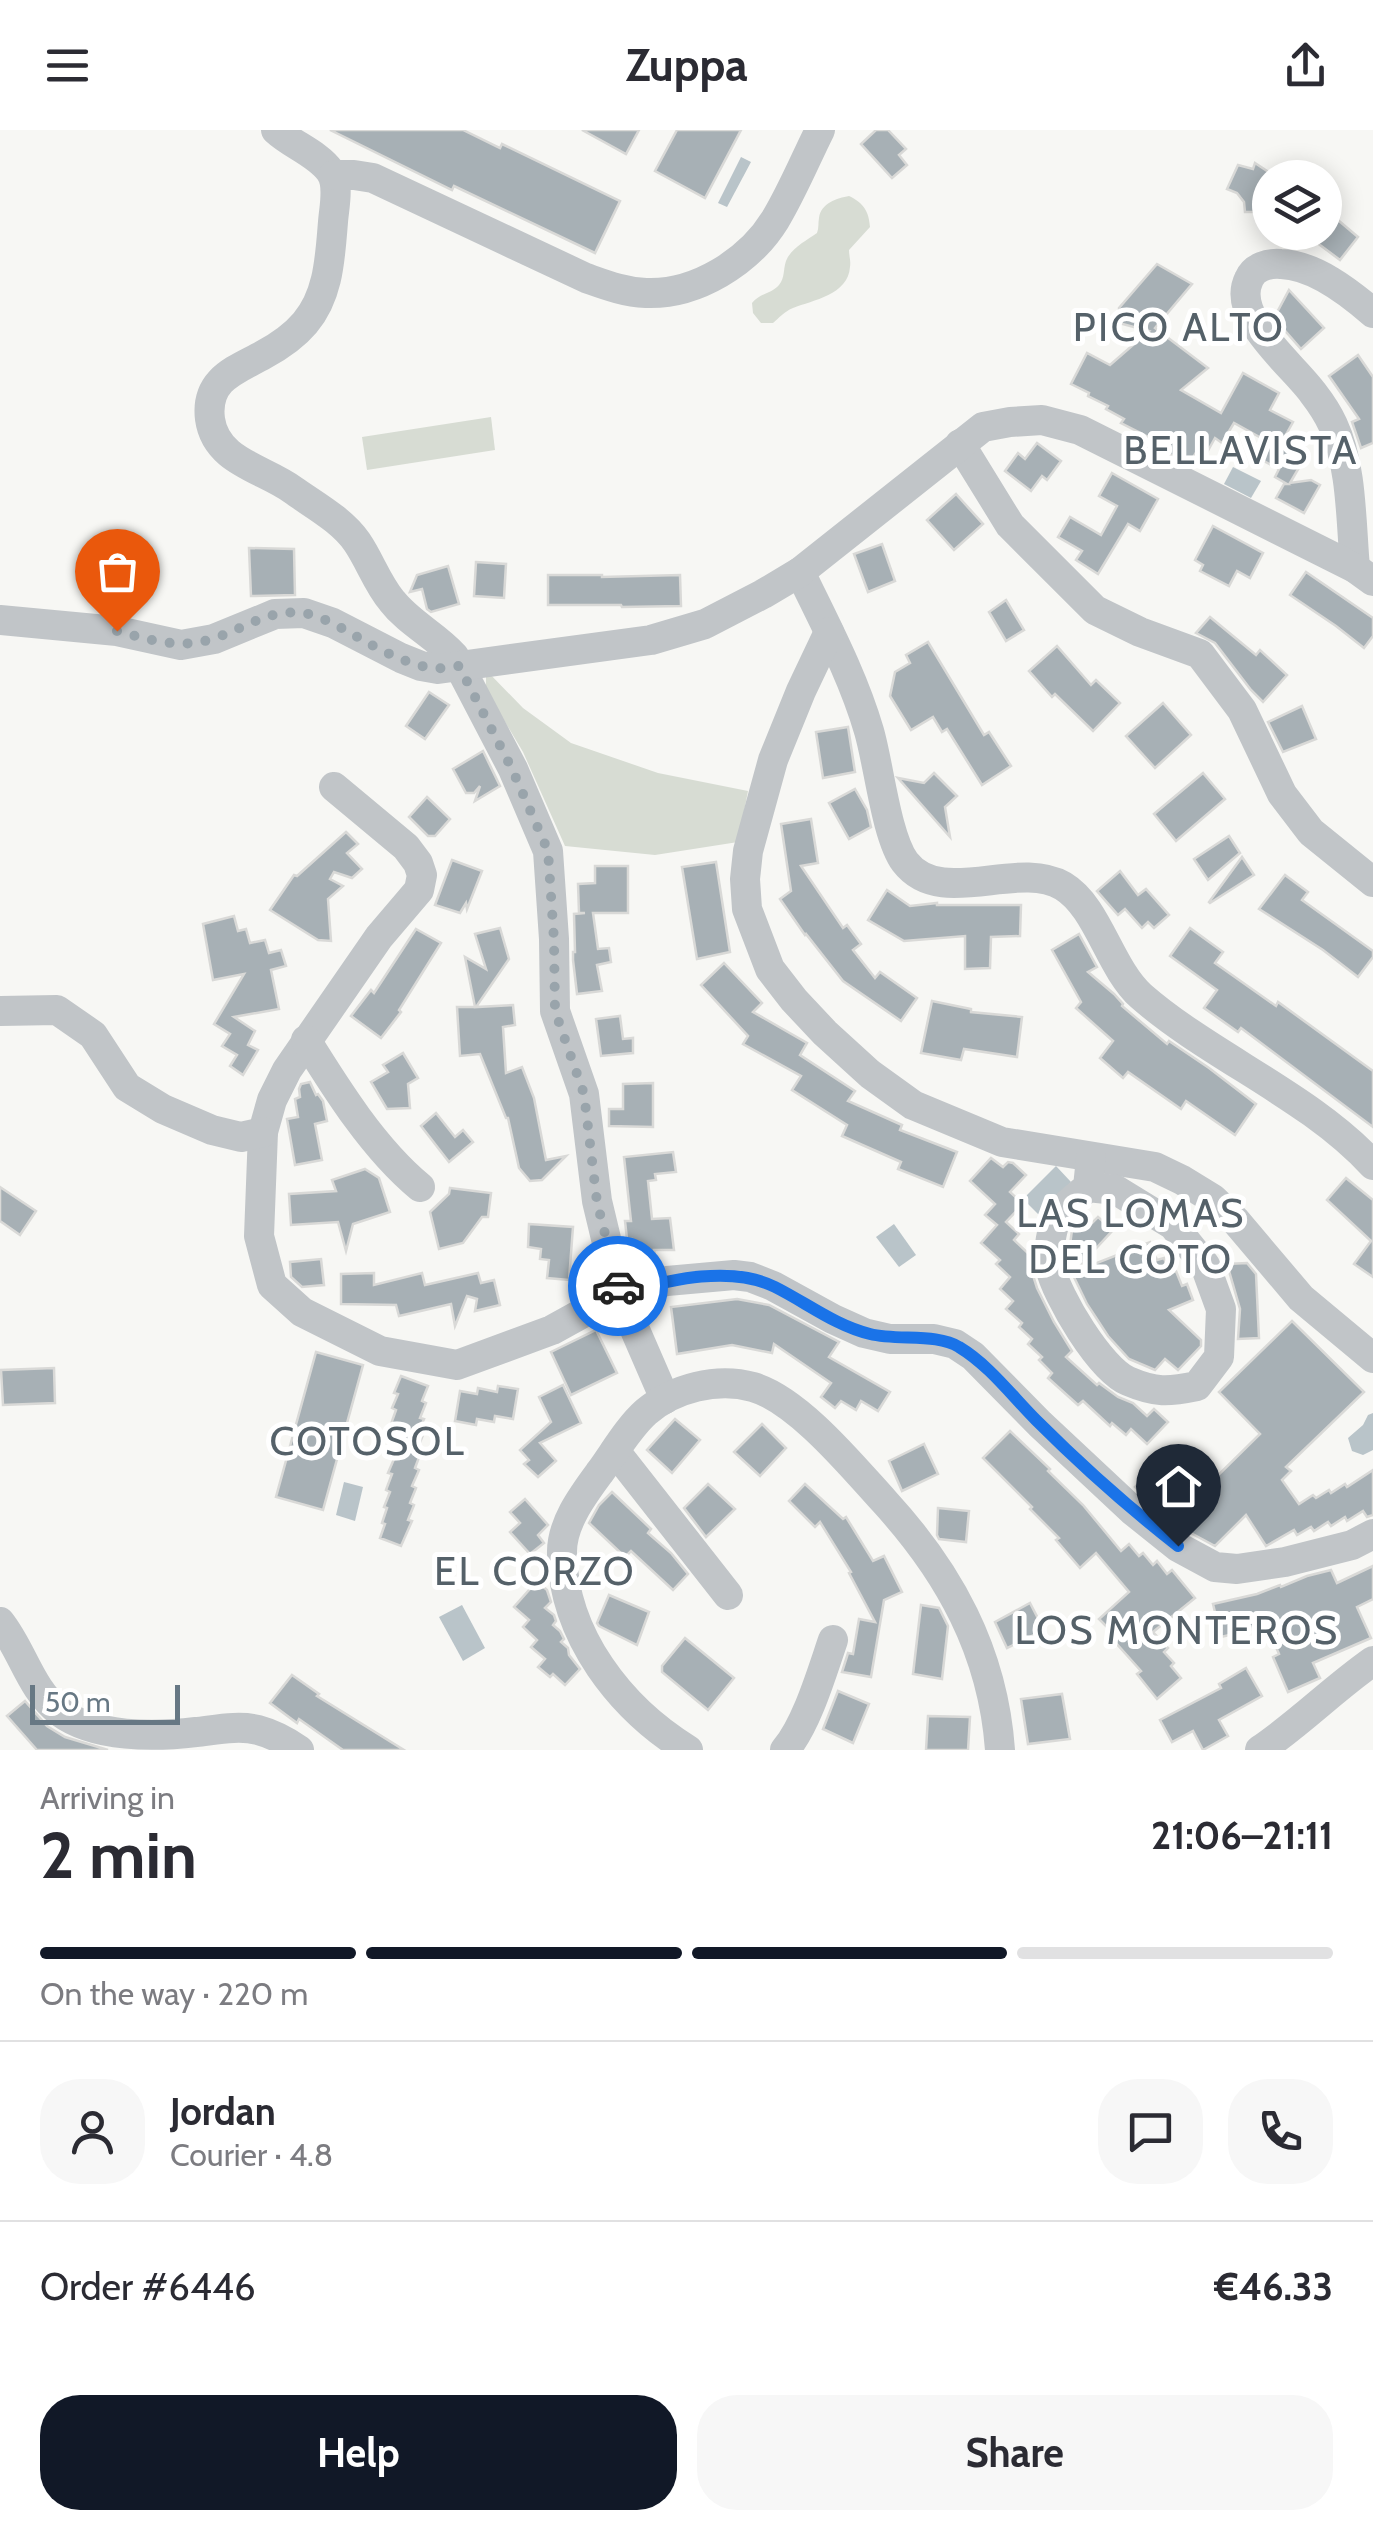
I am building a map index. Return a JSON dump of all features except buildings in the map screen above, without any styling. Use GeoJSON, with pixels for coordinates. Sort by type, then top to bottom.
{"type":"FeatureCollection","features":[{"type":"Feature","properties":{"kind":"street"},"geometry":{"type":"LineString","coordinates":[[276,130],[334,175],[336,194],[328,274],[320,300],[307,322],[291,337],[232,370],[218,383],[210,401],[210,419],[228,454],[287,486],[340,524],[356,542],[391,601],[444,646],[459,666],[512,769],[548,851],[555,1011],[584,1094],[597,1202],[619,1293],[665,1400]]}},
{"type":"Feature","properties":{"kind":"street"},"geometry":{"type":"LineString","coordinates":[[334,175],[373,178],[586,278],[618,290],[648,293],[678,290],[712,278],[758,243],[775,220],[820,130]]}},
{"type":"Feature","properties":{"kind":"street"},"geometry":{"type":"LineString","coordinates":[[1364,574],[1344,458],[1333,425],[1312,391],[1273,348],[1250,315],[1246,285],[1252,273],[1262,266],[1279,263],[1301,267],[1346,292],[1373,313]]}},
{"type":"Feature","properties":{"kind":"street"},"geometry":{"type":"LineString","coordinates":[[0,620],[117,631],[180,645],[214,639],[274,614],[304,612],[421,666],[438,669],[652,640],[705,624],[800,572],[983,428],[1042,420],[1080,430],[1364,574]]}},
{"type":"Feature","properties":{"kind":"street"},"geometry":{"type":"LineString","coordinates":[[960,444],[1010,525],[1095,610],[1200,654],[1242,710],[1282,794],[1311,832],[1373,882]]}},
{"type":"Feature","properties":{"kind":"street"},"geometry":{"type":"LineString","coordinates":[[800,572],[852,683],[869,730],[896,845],[906,862],[918,874],[950,883],[1023,877],[1047,878],[1065,887],[1078,898],[1130,986],[1214,1049],[1324,1122],[1373,1165]]}},
{"type":"Feature","properties":{"kind":"street"},"geometry":{"type":"LineString","coordinates":[[829,632],[773,760],[748,852],[747,909],[770,969],[825,1033],[870,1074],[913,1105],[1002,1142],[1090,1172],[1173,1224],[1205,1266],[1221,1309],[1219,1357],[1197,1386],[1164,1392],[1124,1380],[1091,1346],[1050,1269],[1049,1249],[1058,1214],[1090,1172],[1155,1167],[1213,1200],[1301,1298],[1373,1358]]}},
{"type":"Feature","properties":{"kind":"street"},"geometry":{"type":"LineString","coordinates":[[334,787],[406,846],[422,875],[419,890],[378,937],[287,1070],[272,1100],[263,1132],[259,1236],[272,1285],[302,1312],[380,1350],[457,1364],[552,1330],[619,1293],[666,1281],[750,1277],[864,1333],[890,1339],[934,1338],[955,1344],[1133,1511],[1199,1560],[1238,1568],[1284,1562],[1352,1544],[1373,1534]]}},
{"type":"Feature","properties":{"kind":"street"},"geometry":{"type":"LineString","coordinates":[[0,1011],[57,1010],[92,1035],[128,1087],[162,1109],[212,1130],[241,1136],[263,1132]]}},
{"type":"Feature","properties":{"kind":"street"},"geometry":{"type":"LineString","coordinates":[[306,1040],[335,1088],[400,1170],[420,1186]]}},
{"type":"Feature","properties":{"kind":"street"},"geometry":{"type":"LineString","coordinates":[[688,1750],[637,1712],[615,1689],[589,1648],[574,1618],[565,1584],[562,1549],[570,1519],[615,1450],[645,1413],[691,1387],[725,1383],[754,1387],[784,1402],[808,1422],[915,1535],[963,1612],[984,1664],[998,1721],[1000,1750]]}},
{"type":"Feature","properties":{"kind":"street"},"geometry":{"type":"LineString","coordinates":[[615,1450],[728,1595]]}},
{"type":"Feature","properties":{"kind":"street"},"geometry":{"type":"LineString","coordinates":[[0,1622],[43,1695],[62,1713],[86,1724],[130,1735],[163,1736],[254,1728],[283,1738],[300,1750]]}},
{"type":"Feature","properties":{"kind":"street"},"geometry":{"type":"LineString","coordinates":[[785,1750],[793,1740],[833,1640]]}},
{"type":"Feature","properties":{"kind":"street"},"geometry":{"type":"LineString","coordinates":[[1260,1750],[1373,1661]]}},
{"type":"Feature","properties":{"kind":"shaded area"},"geometry":{"type":"Polygon","coordinates":[[[741,157],[751,162],[727,207],[718,203],[741,157]]]}},
{"type":"Feature","properties":{"kind":"shaded area"},"geometry":{"type":"Polygon","coordinates":[[[849,196],[865,208],[870,227],[849,250],[850,267],[843,284],[828,295],[790,309],[773,323],[761,323],[753,313],[752,303],[779,285],[788,256],[817,233],[826,205],[849,196]]]}},
{"type":"Feature","properties":{"kind":"shaded area"},"geometry":{"type":"Polygon","coordinates":[[[491,417],[495,450],[367,470],[362,437],[491,417]]]}},
{"type":"Feature","properties":{"kind":"shaded area"},"geometry":{"type":"Polygon","coordinates":[[[1233,467],[1261,481],[1251,498],[1224,484],[1233,467]]]}},
{"type":"Feature","properties":{"kind":"shaded area"},"geometry":{"type":"Polygon","coordinates":[[[486,670],[523,708],[571,743],[658,773],[748,791],[738,842],[655,855],[565,846],[523,752],[486,690],[486,670]]]}},
{"type":"Feature","properties":{"kind":"shaded area"},"geometry":{"type":"Polygon","coordinates":[[[1056,1166],[1071,1182],[1039,1215],[1023,1199],[1056,1166]]]}},
{"type":"Feature","properties":{"kind":"shaded area"},"geometry":{"type":"Polygon","coordinates":[[[894,1224],[916,1255],[899,1267],[876,1237],[894,1224]]]}},
{"type":"Feature","properties":{"kind":"shaded area"},"geometry":{"type":"Polygon","coordinates":[[[1373,1413],[1373,1450],[1363,1455],[1352,1451],[1348,1438],[1373,1413]]]}},
{"type":"Feature","properties":{"kind":"shaded area"},"geometry":{"type":"Polygon","coordinates":[[[344,1482],[363,1487],[355,1521],[336,1515],[344,1482]]]}},
{"type":"Feature","properties":{"kind":"shaded area"},"geometry":{"type":"Polygon","coordinates":[[[462,1605],[485,1648],[463,1661],[439,1617],[462,1605]]]}},
{"type":"Feature","properties":{"kind":"way so far"},"geometry":{"type":"LineString","coordinates":[[117,631],[180,645],[214,639],[274,614],[304,612],[421,666],[459,666],[512,769],[548,851],[555,1011],[584,1094],[597,1202],[618,1286]]}},
{"type":"Feature","properties":{"kind":"district","name":"PICO ALTO"},"geometry":{"type":"Point","coordinates":[1179,326]}},
{"type":"Feature","properties":{"kind":"district","name":"BELLAVISTA"},"geometry":{"type":"Point","coordinates":[1241,449]}},
{"type":"Feature","properties":{"kind":"district","name":"LAS LOMAS DEL COTO"},"geometry":{"type":"Point","coordinates":[1131,1235]}},
{"type":"Feature","properties":{"kind":"district","name":"COTOSOL"},"geometry":{"type":"Point","coordinates":[368,1440]}},
{"type":"Feature","properties":{"kind":"district","name":"EL CORZO"},"geometry":{"type":"Point","coordinates":[535,1570]}},
{"type":"Feature","properties":{"kind":"district","name":"LOS MONTEROS"},"geometry":{"type":"Point","coordinates":[1177,1629]}},
{"type":"Feature","properties":{"kind":"route"},"geometry":{"type":"LineString","coordinates":[[618,1286],[619,1293],[666,1281],[750,1277],[864,1333],[890,1339],[934,1338],[955,1344],[1133,1511],[1178,1546]]}}]}
